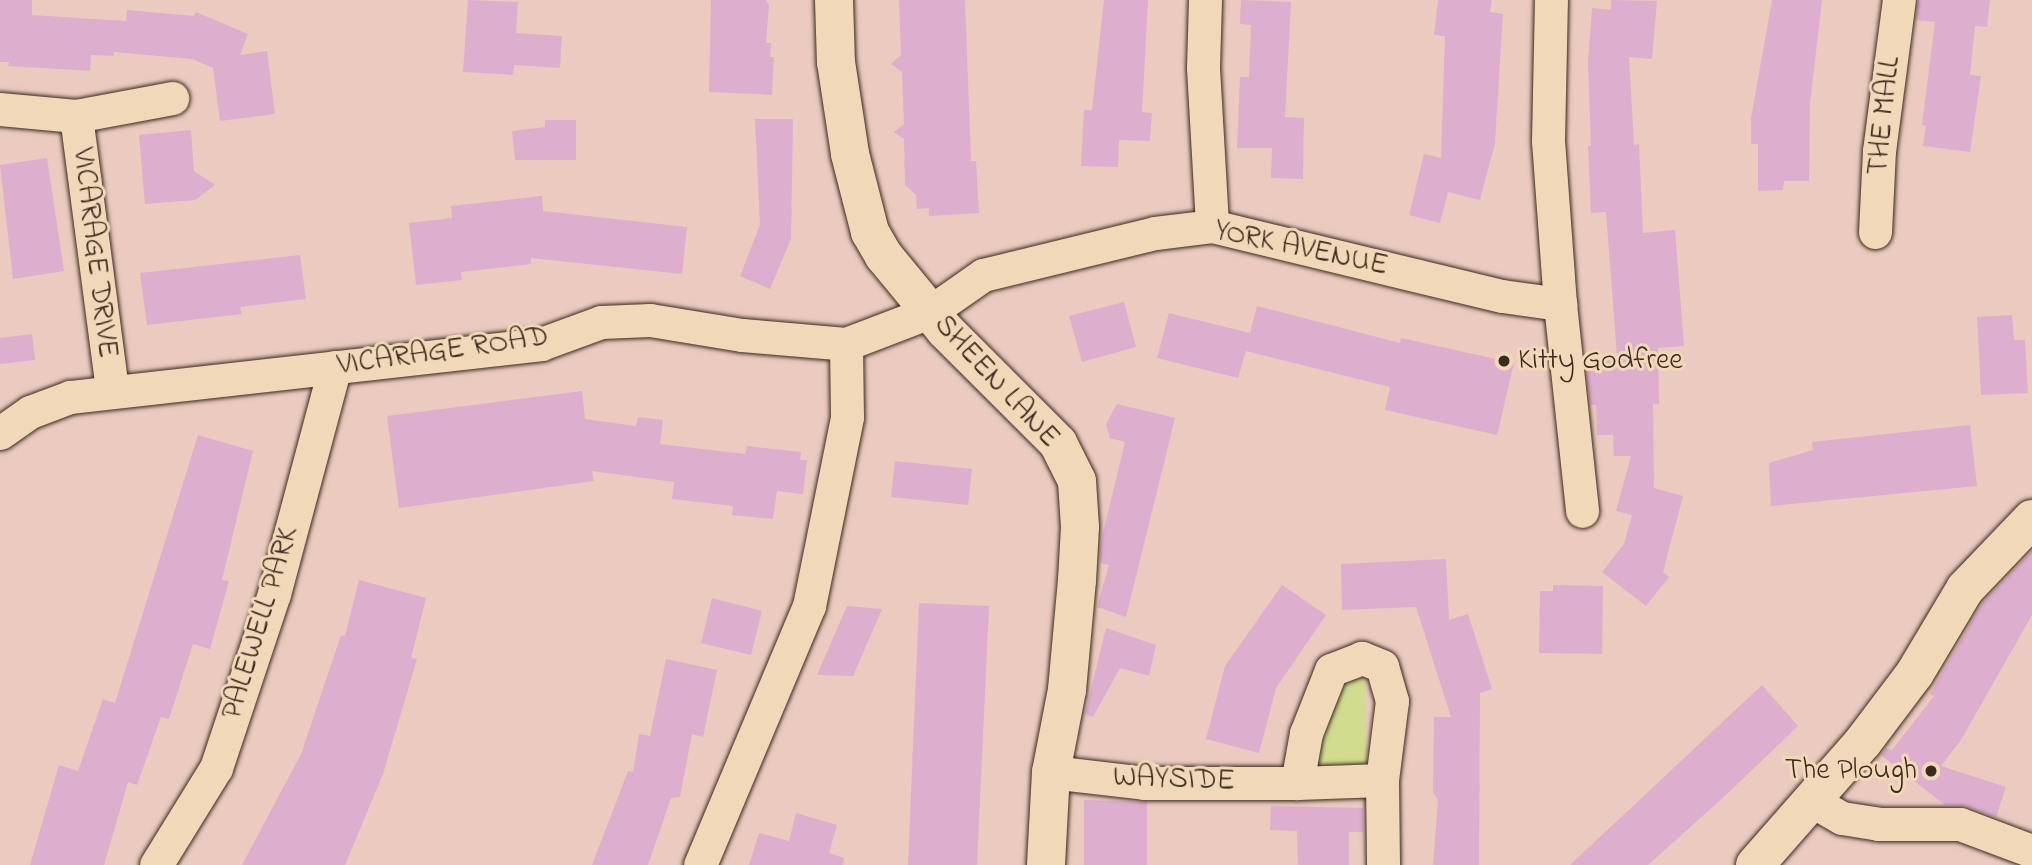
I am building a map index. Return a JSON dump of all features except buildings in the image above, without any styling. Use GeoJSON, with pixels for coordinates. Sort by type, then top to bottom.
{"type":"FeatureCollection","features":[{"type":"Feature","properties":{"kind":"main road","name":"SHEEN LANE"},"geometry":{"type":"LineString","coordinates":[[834,0],[836,62],[858,197],[884,256],[930,312],[1058,443],[1077,481],[1080,527],[1077,580],[1067,690],[1051,772],[1046,865]]}},
{"type":"Feature","properties":{"kind":"main road"},"geometry":{"type":"LineString","coordinates":[[1755,865],[1814,802],[1915,673],[1965,589],[2032,519]]}},
{"type":"Feature","properties":{"kind":"street"},"geometry":{"type":"LineString","coordinates":[[1205,0],[1203,68],[1212,226]]}},
{"type":"Feature","properties":{"kind":"street"},"geometry":{"type":"LineString","coordinates":[[1551,0],[1548,141],[1560,304],[1582,511]]}},
{"type":"Feature","properties":{"kind":"street","name":"THE MALL"},"geometry":{"type":"LineString","coordinates":[[1875,232],[1879,151],[1899,0]]}},
{"type":"Feature","properties":{"kind":"street","name":"VICARAGE DRIVE"},"geometry":{"type":"LineString","coordinates":[[0,109],[76,116],[172,97]]}},
{"type":"Feature","properties":{"kind":"street","name":"VICARAGE DRIVE"},"geometry":{"type":"LineString","coordinates":[[76,116],[112,390]]}},
{"type":"Feature","properties":{"kind":"street","name":"YORK AVENUE"},"geometry":{"type":"LineString","coordinates":[[930,312],[983,275],[1155,233],[1212,226],[1502,296],[1560,304]]}},
{"type":"Feature","properties":{"kind":"street","name":"VICARAGE ROAD"},"geometry":{"type":"LineString","coordinates":[[0,433],[30,412],[70,397],[112,390],[541,344],[601,322],[650,320],[742,335],[846,344],[930,312]]}},
{"type":"Feature","properties":{"kind":"street"},"geometry":{"type":"LineString","coordinates":[[700,865],[809,606],[847,417],[846,344]]}},
{"type":"Feature","properties":{"kind":"street","name":"PALEWELL PARK"},"geometry":{"type":"LineString","coordinates":[[156,865],[216,768],[274,594],[335,367]]}},
{"type":"Feature","properties":{"kind":"street"},"geometry":{"type":"LineString","coordinates":[[1297,783],[1306,733],[1331,670],[1362,658],[1382,666],[1392,701],[1382,780],[1383,865]]}},
{"type":"Feature","properties":{"kind":"street","name":"WAYSIDE"},"geometry":{"type":"LineString","coordinates":[[1051,772],[1144,783],[1382,780]]}},
{"type":"Feature","properties":{"kind":"street"},"geometry":{"type":"LineString","coordinates":[[1814,802],[1842,818],[1878,824],[1960,824],[2032,851]]}},
{"type":"Feature","properties":{"kind":"green space"},"geometry":{"type":"Polygon","coordinates":[[[1357,671],[1365,683],[1367,765],[1312,766],[1332,683],[1357,671]]]}},
{"type":"Feature","properties":{"kind":"place","name":"Kitty Godfree"},"geometry":{"type":"Point","coordinates":[1504,361]}},
{"type":"Feature","properties":{"kind":"place","name":"The Plough"},"geometry":{"type":"Point","coordinates":[1931,771]}}]}
